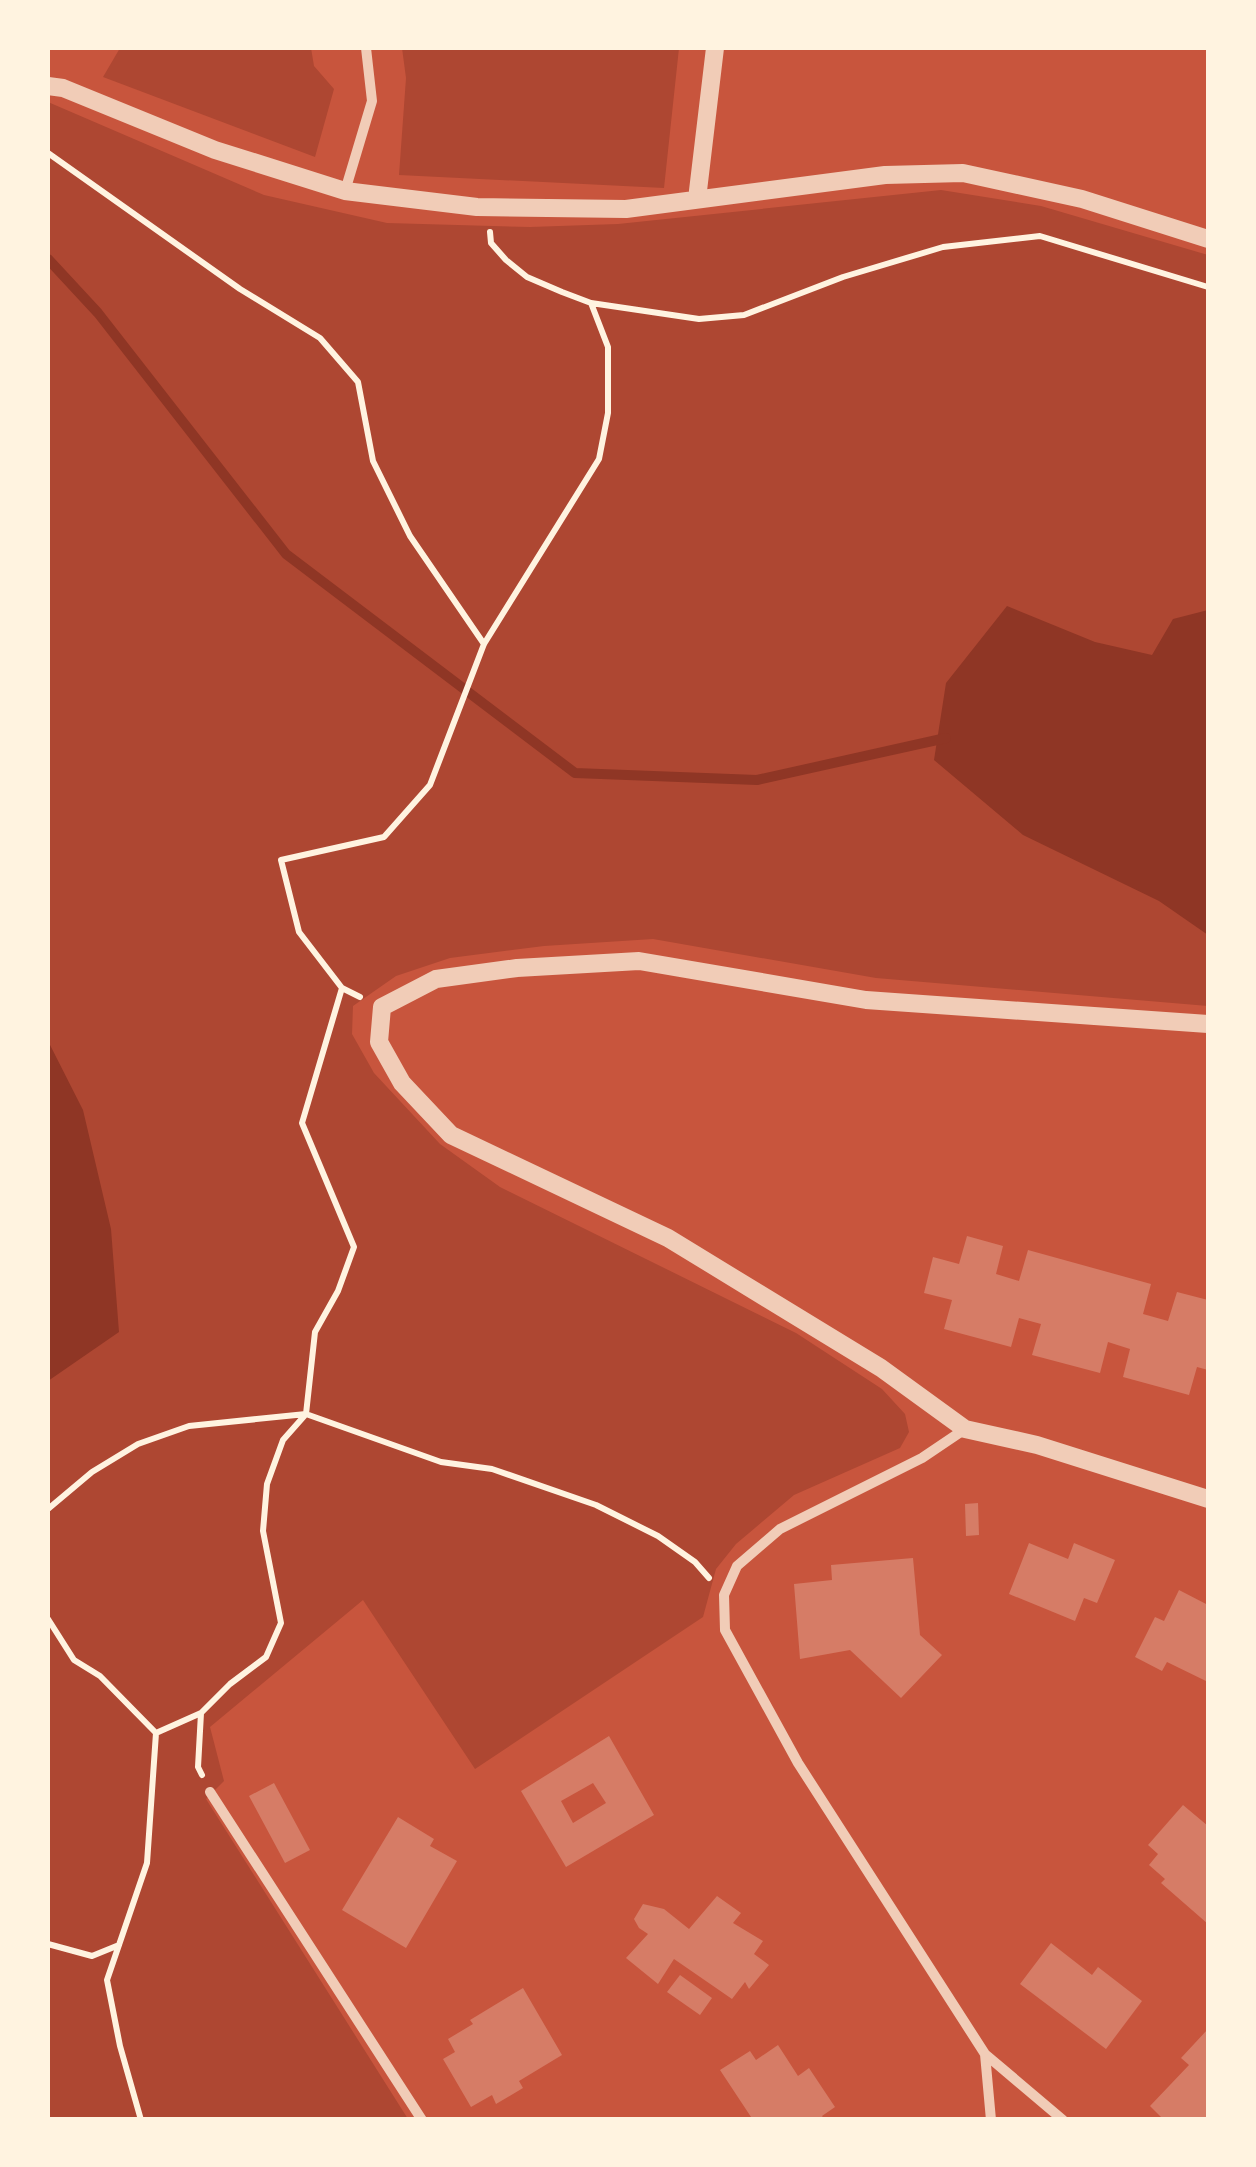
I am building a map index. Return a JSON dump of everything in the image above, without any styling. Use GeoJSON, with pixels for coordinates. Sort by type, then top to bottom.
{"type":"FeatureCollection","features":[{"type":"Feature","properties":{"kind":"street"},"geometry":{"type":"LineString","coordinates":[[346,191],[372,101],[366,48]]}},
{"type":"Feature","properties":{"kind":"street"},"geometry":{"type":"LineString","coordinates":[[698,199],[715,48]]}},
{"type":"Feature","properties":{"kind":"street"},"geometry":{"type":"LineString","coordinates":[[48,86],[63,88],[215,150],[346,191],[488,208],[626,208],[885,175],[963,173],[1082,199],[1208,239]]}},
{"type":"Feature","properties":{"kind":"street"},"geometry":{"type":"LineString","coordinates":[[1208,1024],[866,1000],[639,961],[516,968],[436,978],[382,1007],[380,1042],[402,1083],[451,1135],[668,1238],[881,1368],[966,1429],[1037,1445],[1208,1500]]}},
{"type":"Feature","properties":{"kind":"street"},"geometry":{"type":"LineString","coordinates":[[966,1429],[922,1458],[780,1530],[738,1566],[724,1596],[726,1630],[798,1763],[985,2054],[1062,2120]]}},
{"type":"Feature","properties":{"kind":"street"},"geometry":{"type":"LineString","coordinates":[[210,1792],[422,2120]]}},
{"type":"Feature","properties":{"kind":"street"},"geometry":{"type":"LineString","coordinates":[[985,2054],[991,2120]]}},
{"type":"Feature","properties":{"kind":"path"},"geometry":{"type":"LineString","coordinates":[[48,153],[240,288],[320,338],[358,382],[373,461],[410,536],[484,644]]}},
{"type":"Feature","properties":{"kind":"path"},"geometry":{"type":"LineString","coordinates":[[488,208],[491,243],[527,277],[592,303],[699,320],[744,315],[843,277],[944,247],[1040,236],[1208,287]]}},
{"type":"Feature","properties":{"kind":"path"},"geometry":{"type":"LineString","coordinates":[[156,1733],[201,1712],[266,1657],[281,1623],[263,1531],[268,1484],[283,1440],[306,1414],[315,1332],[338,1291],[354,1246],[302,1123],[342,988],[299,932],[281,860],[384,837],[430,785],[484,644],[599,459],[608,413],[608,347],[592,303]]}},
{"type":"Feature","properties":{"kind":"path"},"geometry":{"type":"LineString","coordinates":[[48,1509],[92,1472],[138,1444],[189,1426],[306,1414],[441,1462],[492,1469],[596,1505],[658,1536],[695,1562],[724,1596]]}},
{"type":"Feature","properties":{"kind":"path"},"geometry":{"type":"LineString","coordinates":[[48,1619],[74,1660],[100,1676],[156,1733],[146,1863],[108,1980],[120,2046],[141,2120]]}},
{"type":"Feature","properties":{"kind":"path"},"geometry":{"type":"LineString","coordinates":[[201,1712],[198,1767],[210,1792]]}},
{"type":"Feature","properties":{"kind":"path"},"geometry":{"type":"LineString","coordinates":[[48,1944],[92,1956],[120,1945]]}},
{"type":"Feature","properties":{"kind":"shaded area"},"geometry":{"type":"Polygon","coordinates":[[[120,48],[311,48],[314,66],[334,89],[315,157],[103,77],[120,48]]]}},
{"type":"Feature","properties":{"kind":"shaded area"},"geometry":{"type":"Polygon","coordinates":[[[402,48],[679,48],[664,188],[399,175],[406,78],[402,48]]]}},
{"type":"Feature","properties":{"kind":"shaded area"},"geometry":{"type":"Polygon","coordinates":[[[48,102],[264,195],[387,223],[530,227],[618,224],[941,190],[1041,206],[1208,255],[1208,1006],[876,978],[653,939],[544,946],[450,958],[396,976],[353,1006],[352,1034],[374,1073],[440,1144],[500,1187],[796,1333],[882,1389],[905,1414],[909,1432],[900,1448],[794,1495],[736,1544],[716,1569],[703,1617],[475,1769],[363,1600],[210,1727],[224,1781],[206,1799],[408,2119],[48,2120],[48,102]]]}},
{"type":"Feature","properties":{"kind":"shaded area"},"geometry":{"type":"Polygon","coordinates":[[[1007,606],[1095,642],[1152,655],[1173,619],[1208,610],[1208,935],[1159,901],[1023,835],[934,760],[946,683],[1007,606]]]}},
{"type":"Feature","properties":{"kind":"shaded area"},"geometry":{"type":"Polygon","coordinates":[[[48,1041],[83,1110],[111,1229],[119,1332],[48,1381],[48,1041]]]}},
{"type":"Feature","properties":{"kind":"building"},"geometry":{"type":"Polygon","coordinates":[[[967,1236],[1003,1246],[996,1274],[1019,1281],[1028,1250],[1151,1284],[1143,1314],[1168,1321],[1177,1292],[1208,1300],[1208,1370],[1197,1367],[1189,1395],[1123,1377],[1130,1349],[1108,1342],[1100,1373],[1032,1355],[1041,1324],[1019,1318],[1011,1347],[944,1329],[952,1300],[924,1293],[933,1257],[959,1264],[967,1236]]]}},
{"type":"Feature","properties":{"kind":"building"},"geometry":{"type":"Polygon","coordinates":[[[978,1503],[979,1535],[966,1536],[965,1504],[978,1503]]]}},
{"type":"Feature","properties":{"kind":"building"},"geometry":{"type":"Polygon","coordinates":[[[1029,1543],[1068,1559],[1074,1543],[1115,1560],[1097,1603],[1084,1598],[1075,1621],[1009,1594],[1029,1543]]]}},
{"type":"Feature","properties":{"kind":"building"},"geometry":{"type":"Polygon","coordinates":[[[913,1558],[920,1635],[942,1655],[901,1698],[850,1650],[800,1659],[794,1584],[832,1580],[831,1565],[913,1558]]]}},
{"type":"Feature","properties":{"kind":"building"},"geometry":{"type":"Polygon","coordinates":[[[1179,1590],[1208,1605],[1208,1682],[1167,1662],[1162,1671],[1135,1657],[1155,1617],[1164,1621],[1179,1590]]]}},
{"type":"Feature","properties":{"kind":"building"},"geometry":{"type":"Polygon","coordinates":[[[609,1736],[654,1815],[566,1867],[521,1791],[609,1736]],[[593,1783],[561,1801],[573,1823],[606,1803],[593,1783]]]}},
{"type":"Feature","properties":{"kind":"building"},"geometry":{"type":"Polygon","coordinates":[[[274,1783],[310,1850],[285,1863],[249,1796],[274,1783]]]}},
{"type":"Feature","properties":{"kind":"building"},"geometry":{"type":"Polygon","coordinates":[[[1183,1805],[1208,1826],[1208,1924],[1161,1883],[1165,1879],[1149,1865],[1158,1854],[1148,1845],[1183,1805]]]}},
{"type":"Feature","properties":{"kind":"building"},"geometry":{"type":"Polygon","coordinates":[[[398,1817],[434,1839],[430,1846],[457,1861],[406,1948],[342,1910],[398,1817]]]}},
{"type":"Feature","properties":{"kind":"building"},"geometry":{"type":"Polygon","coordinates":[[[717,1896],[741,1913],[733,1923],[763,1941],[754,1954],[769,1965],[749,1989],[745,1982],[732,1999],[674,1959],[658,1984],[626,1958],[648,1934],[634,1919],[643,1904],[664,1909],[689,1929],[717,1896]]]}},
{"type":"Feature","properties":{"kind":"building"},"geometry":{"type":"Polygon","coordinates":[[[1051,1943],[1092,1975],[1098,1967],[1142,2001],[1106,2049],[1020,1984],[1051,1943]]]}},
{"type":"Feature","properties":{"kind":"building"},"geometry":{"type":"Polygon","coordinates":[[[680,1975],[712,1998],[700,2015],[667,1992],[680,1975]]]}},
{"type":"Feature","properties":{"kind":"building"},"geometry":{"type":"Polygon","coordinates":[[[523,1988],[562,2055],[519,2081],[523,2088],[496,2104],[492,2095],[471,2107],[443,2059],[455,2052],[448,2039],[473,2024],[470,2020],[523,1988]]]}},
{"type":"Feature","properties":{"kind":"building"},"geometry":{"type":"Polygon","coordinates":[[[1208,2029],[1208,2120],[1164,2120],[1150,2106],[1189,2065],[1181,2058],[1208,2029]]]}},
{"type":"Feature","properties":{"kind":"building"},"geometry":{"type":"Polygon","coordinates":[[[778,2045],[798,2076],[809,2068],[835,2107],[822,2116],[825,2120],[753,2120],[720,2070],[750,2051],[756,2060],[778,2045]]]}},
{"type":"Feature","properties":{"kind":"waterway"},"geometry":{"type":"LineString","coordinates":[[48,259],[98,313],[286,554],[575,773],[757,780],[946,738]]}}]}
